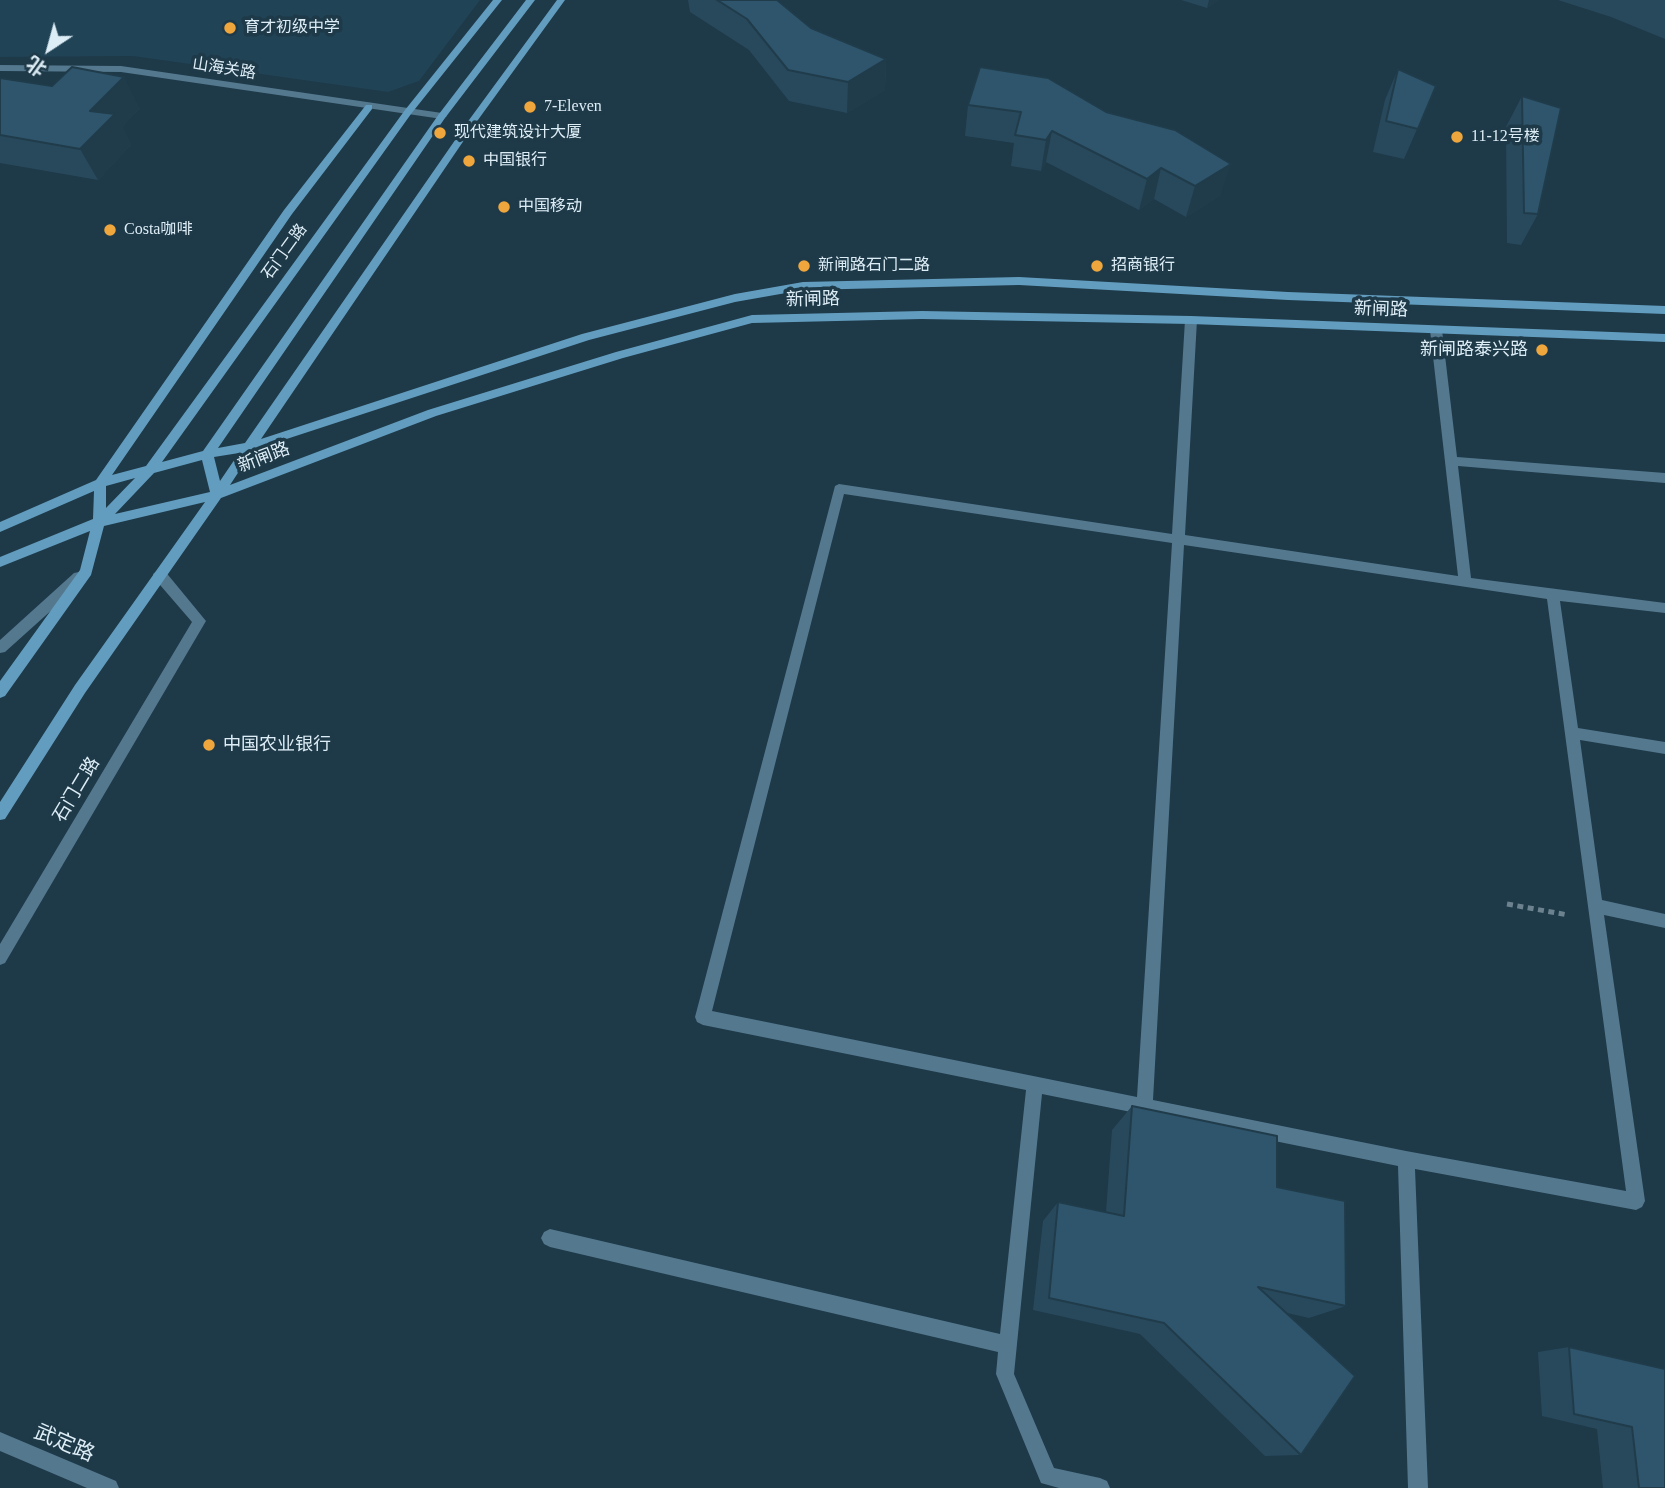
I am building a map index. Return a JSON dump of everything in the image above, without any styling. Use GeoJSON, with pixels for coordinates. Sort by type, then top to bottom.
{"type":"FeatureCollection","features":[{"type":"Feature","properties":{"kind":"main road","name":"石门二路"},"geometry":{"type":"LineString","coordinates":[[99,522],[149,471],[408,112],[498,0]]}},
{"type":"Feature","properties":{"kind":"main road"},"geometry":{"type":"LineString","coordinates":[[217,495],[207,454],[442,116],[531,0]]}},
{"type":"Feature","properties":{"kind":"main road"},"geometry":{"type":"LineString","coordinates":[[0,814],[159,574],[217,495],[472,122],[561,0]]}},
{"type":"Feature","properties":{"kind":"main road","name":"石门二路"},"geometry":{"type":"LineString","coordinates":[[0,692],[86,571],[99,522],[100,483],[288,212],[369,107]]}},
{"type":"Feature","properties":{"kind":"main road","name":"新闸路"},"geometry":{"type":"LineString","coordinates":[[0,527],[100,483],[207,454],[250,447],[586,337],[735,298],[803,286],[1019,281],[1288,296],[1665,310]]}},
{"type":"Feature","properties":{"kind":"main road","name":"新闸路"},"geometry":{"type":"LineString","coordinates":[[0,562],[99,522],[217,495],[432,413],[620,355],[752,320],[922,315],[1191,320],[1665,338]]}},
{"type":"Feature","properties":{"kind":"street","name":"山海关路"},"geometry":{"type":"LineString","coordinates":[[0,68],[121,69],[442,116]]}},
{"type":"Feature","properties":{"kind":"street"},"geometry":{"type":"LineString","coordinates":[[1146,1104],[1191,320]]}},
{"type":"Feature","properties":{"kind":"street"},"geometry":{"type":"LineString","coordinates":[[1436,330],[1465,583]]}},
{"type":"Feature","properties":{"kind":"street"},"geometry":{"type":"LineString","coordinates":[[1451,461],[1665,478]]}},
{"type":"Feature","properties":{"kind":"street"},"geometry":{"type":"LineString","coordinates":[[1552,595],[1636,1201],[1406,1159],[1146,1104],[703,1017],[839,489],[1465,583],[1665,608]]}},
{"type":"Feature","properties":{"kind":"street"},"geometry":{"type":"LineString","coordinates":[[0,648],[86,571]]}},
{"type":"Feature","properties":{"kind":"street","name":"石门二路"},"geometry":{"type":"LineString","coordinates":[[0,958],[199,621],[159,574]]}},
{"type":"Feature","properties":{"kind":"street"},"geometry":{"type":"LineString","coordinates":[[1572,733],[1665,748]]}},
{"type":"Feature","properties":{"kind":"street"},"geometry":{"type":"LineString","coordinates":[[1597,913],[1665,921]]}},
{"type":"Feature","properties":{"kind":"street"},"geometry":{"type":"LineString","coordinates":[[1035,1083],[1005,1374],[1048,1476],[1100,1488]]}},
{"type":"Feature","properties":{"kind":"street"},"geometry":{"type":"LineString","coordinates":[[1406,1159],[1418,1488]]}},
{"type":"Feature","properties":{"kind":"street"},"geometry":{"type":"LineString","coordinates":[[550,1237],[1008,1345]]}},
{"type":"Feature","properties":{"kind":"street","name":"武定路"},"geometry":{"type":"LineString","coordinates":[[0,1441],[109,1488]]}},
{"type":"Feature","properties":{"kind":"path"},"geometry":{"type":"LineString","coordinates":[[1507,904],[1597,913]]}},
{"type":"Feature","properties":{"kind":"shaded area","name":"育才初级中学"},"geometry":{"type":"Polygon","coordinates":[[[0,0],[480,0],[419,81],[388,92],[133,56],[0,57],[0,0]]]}},
{"type":"Feature","properties":{"kind":"building"},"geometry":{"type":"Polygon","coordinates":[[[717,0],[777,0],[811,28],[886,59],[848,82],[788,70],[747,19],[717,0]]]}},
{"type":"Feature","properties":{"kind":"building"},"geometry":{"type":"Polygon","coordinates":[[[72,67],[124,77],[90,111],[115,114],[80,149],[0,135],[0,78],[52,86],[72,67]]]}},
{"type":"Feature","properties":{"kind":"building"},"geometry":{"type":"Polygon","coordinates":[[[980,67],[1048,78],[1106,112],[1175,130],[1231,164],[1195,186],[1161,168],[1147,179],[1052,131],[1046,140],[1015,135],[1021,112],[968,105],[980,67]]]}},
{"type":"Feature","properties":{"kind":"building"},"geometry":{"type":"Polygon","coordinates":[[[1398,69],[1436,86],[1418,129],[1386,121],[1398,69]]]}},
{"type":"Feature","properties":{"kind":"building"},"geometry":{"type":"Polygon","coordinates":[[[1522,96],[1561,108],[1538,214],[1524,213],[1522,96]]]}},
{"type":"Feature","properties":{"kind":"building"},"geometry":{"type":"Polygon","coordinates":[[[1132,1106],[1277,1136],[1277,1187],[1345,1201],[1346,1306],[1258,1287],[1355,1376],[1301,1455],[1164,1323],[1049,1298],[1058,1202],[1124,1216],[1132,1106]]]}},
{"type":"Feature","properties":{"kind":"building"},"geometry":{"type":"Polygon","coordinates":[[[1569,1347],[1665,1369],[1665,1488],[1639,1488],[1632,1427],[1574,1414],[1569,1347]]]}},
{"type":"Feature","properties":{"kind":"place","name":"育才初级中学"},"geometry":{"type":"Point","coordinates":[230,28]}},
{"type":"Feature","properties":{"kind":"place","name":"7-Eleven"},"geometry":{"type":"Point","coordinates":[530,107]}},
{"type":"Feature","properties":{"kind":"place","name":"现代建筑设计大厦"},"geometry":{"type":"Point","coordinates":[440,133]}},
{"type":"Feature","properties":{"kind":"place","name":"11-12号楼"},"geometry":{"type":"Point","coordinates":[1457,137]}},
{"type":"Feature","properties":{"kind":"place","name":"中国银行"},"geometry":{"type":"Point","coordinates":[469,161]}},
{"type":"Feature","properties":{"kind":"place","name":"中国移动"},"geometry":{"type":"Point","coordinates":[504,207]}},
{"type":"Feature","properties":{"kind":"place","name":"Costa咖啡"},"geometry":{"type":"Point","coordinates":[110,230]}},
{"type":"Feature","properties":{"kind":"place","name":"新闸路石门二路"},"geometry":{"type":"Point","coordinates":[804,266]}},
{"type":"Feature","properties":{"kind":"place","name":"招商银行"},"geometry":{"type":"Point","coordinates":[1097,266]}},
{"type":"Feature","properties":{"kind":"place","name":"新闸路泰兴路"},"geometry":{"type":"Point","coordinates":[1542,350]}},
{"type":"Feature","properties":{"kind":"place","name":"中国农业银行"},"geometry":{"type":"Point","coordinates":[209,745]}}]}
